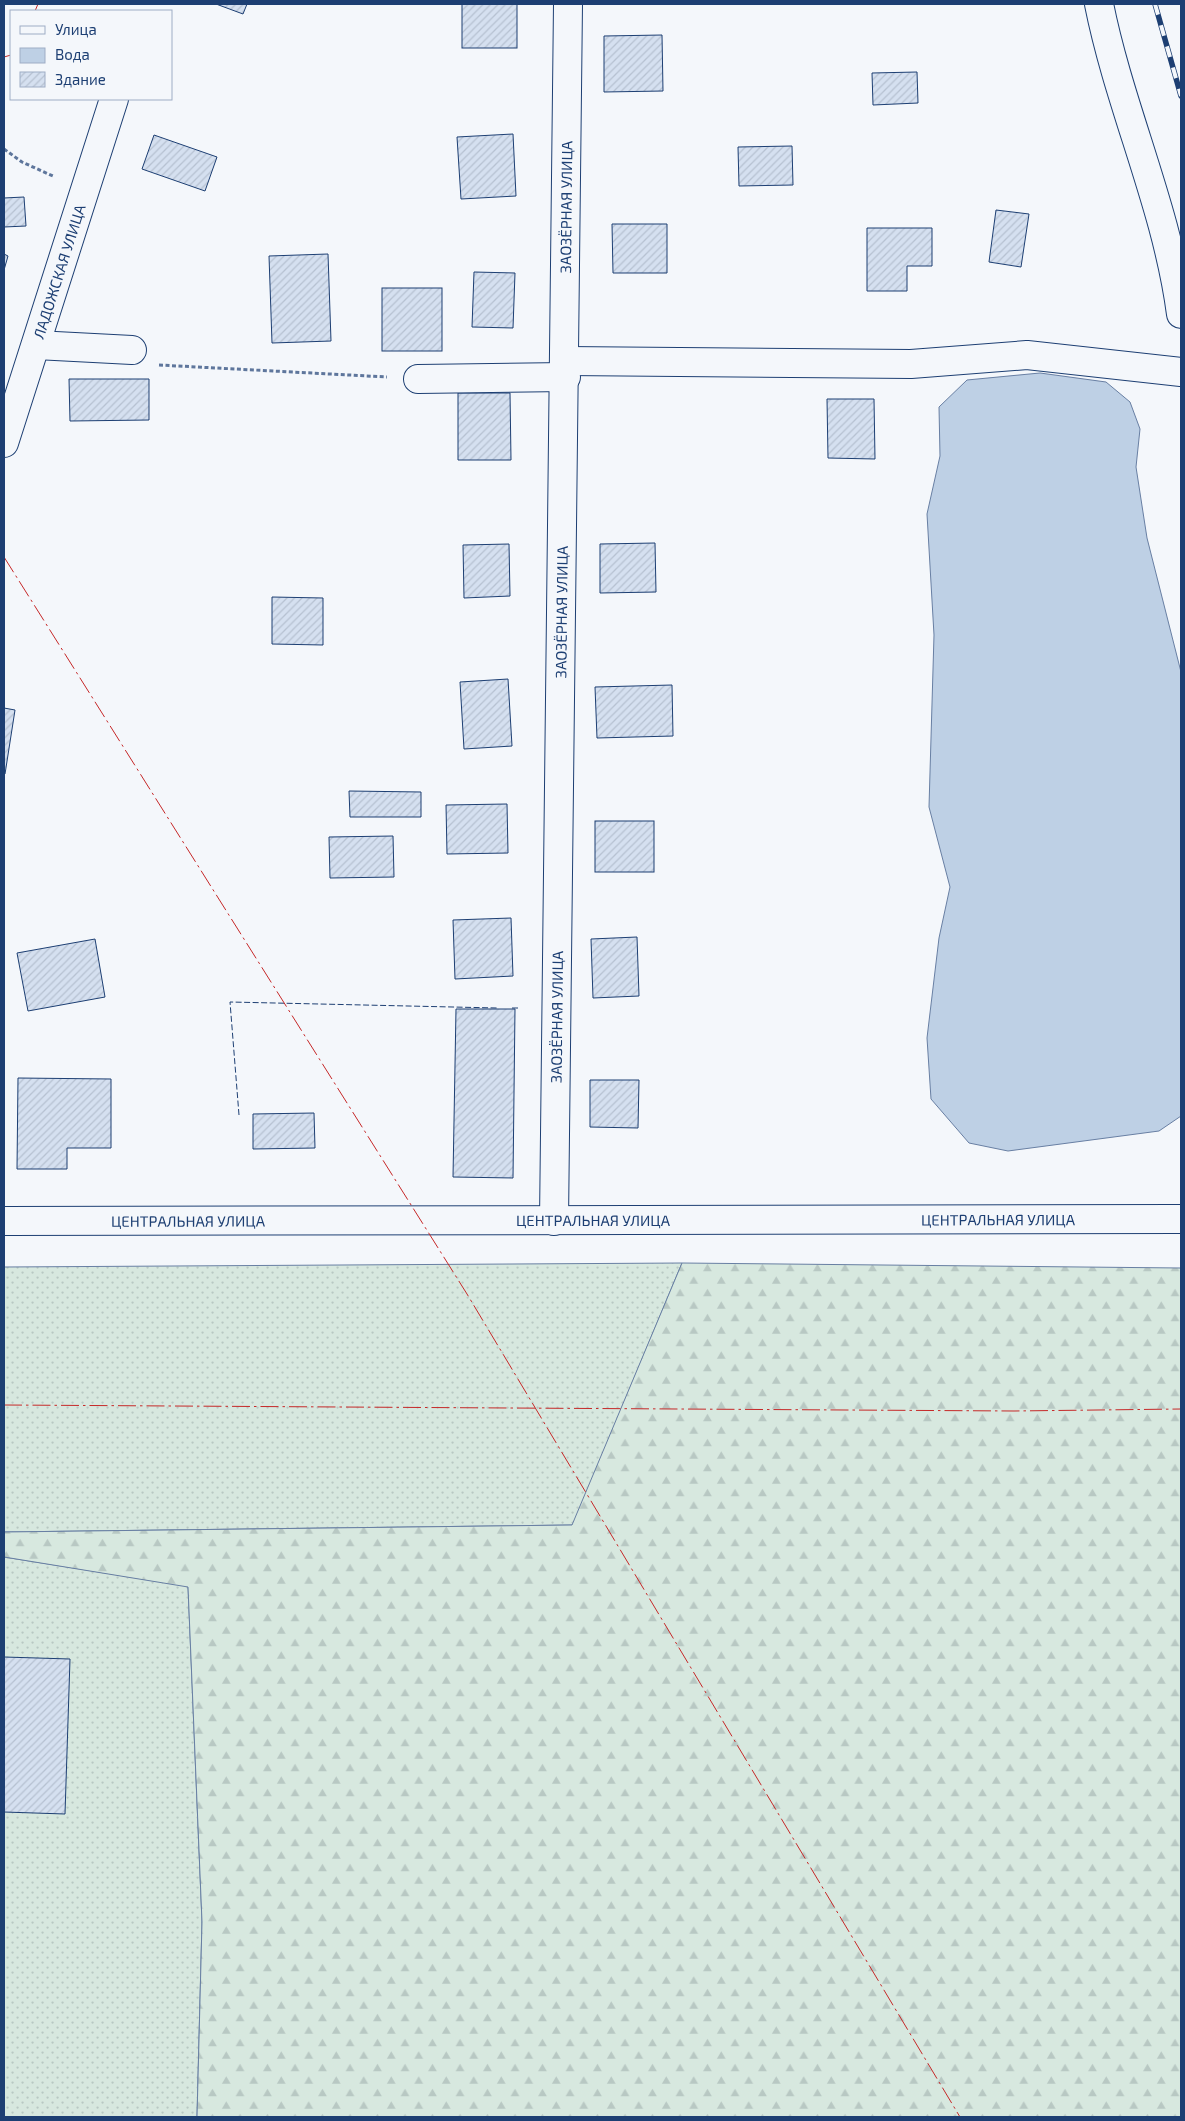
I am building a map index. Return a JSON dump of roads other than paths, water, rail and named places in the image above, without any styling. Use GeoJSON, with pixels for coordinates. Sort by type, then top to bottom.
{"type":"FeatureCollection","features":[{"type":"Feature","properties":{"kind":"street","name":"ЗАОЗЁРНАЯ УЛИЦА"},"geometry":{"type":"LineString","coordinates":[[554,1221],[566,369],[568,4]]}},
{"type":"Feature","properties":{"kind":"street"},"geometry":{"type":"LineString","coordinates":[[1100,4],[1110,53],[1157,201],[1176,277],[1181,314]]}},
{"type":"Feature","properties":{"kind":"street","name":"ЛАДОЖСКАЯ УЛИЦА"},"geometry":{"type":"LineString","coordinates":[[4,443],[114,100]]}},
{"type":"Feature","properties":{"kind":"street"},"geometry":{"type":"LineString","coordinates":[[36,345],[132,350]]}},
{"type":"Feature","properties":{"kind":"street"},"geometry":{"type":"LineString","coordinates":[[418,379],[566,369],[912,364],[1027,355],[1181,372]]}},
{"type":"Feature","properties":{"kind":"street","name":"ЦЕНТРАЛЬНАЯ УЛИЦА"},"geometry":{"type":"LineString","coordinates":[[4,1221],[1181,1219]]}},
{"type":"Feature","properties":{"kind":"water"},"geometry":{"type":"Polygon","coordinates":[[[1040,373],[1106,382],[1130,402],[1140,429],[1136,467],[1147,538],[1181,672],[1181,1116],[1159,1131],[1008,1151],[969,1143],[931,1099],[927,1038],[939,938],[950,887],[929,807],[934,635],[927,514],[940,456],[939,407],[967,380],[1040,373]]]}},
{"type":"Feature","properties":{"kind":"railway"},"geometry":{"type":"LineString","coordinates":[[1155,4],[1181,96]]}}]}
